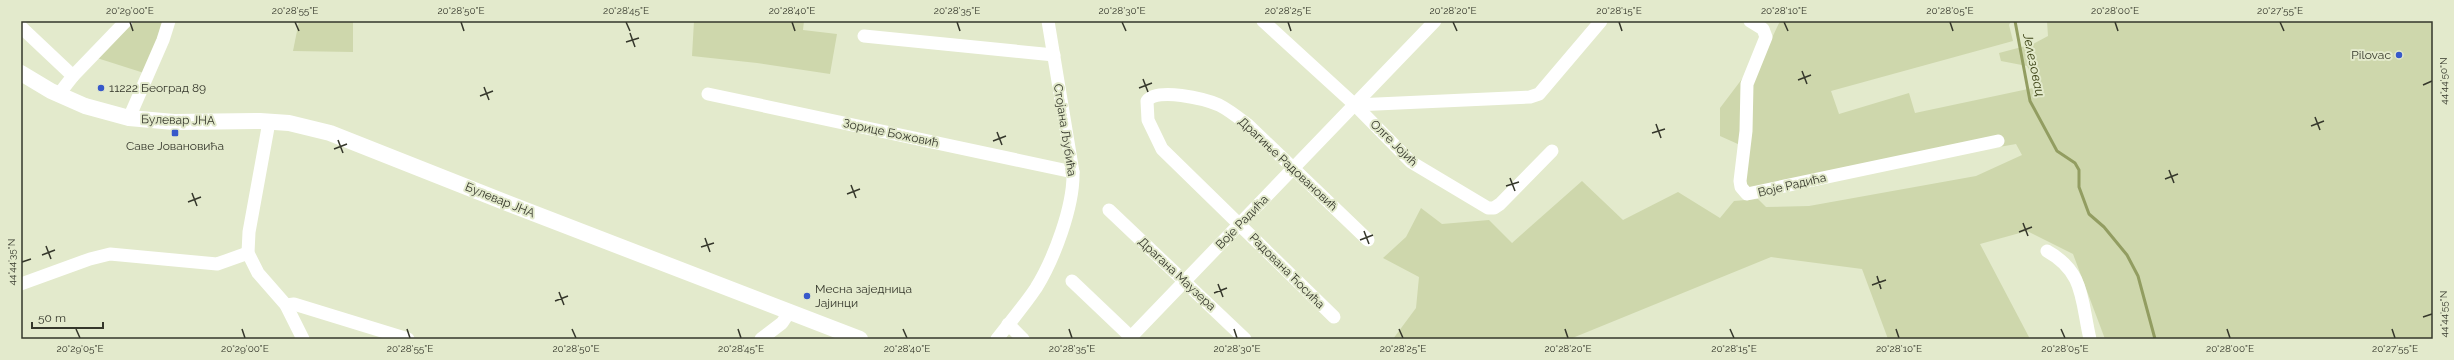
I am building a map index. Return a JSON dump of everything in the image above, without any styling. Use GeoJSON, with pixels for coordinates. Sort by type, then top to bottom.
{"type":"FeatureCollection","features":[{"type":"Feature","properties":{"kind":"main road","name":"Булевар ЈНА"},"geometry":{"type":"LineString","coordinates":[[21,73],[59,94],[85,106],[128,118],[174,122],[269,122],[307,126],[336,135],[507,204],[860,339]]}},
{"type":"Feature","properties":{"kind":"street"},"geometry":{"type":"LineString","coordinates":[[59,94],[73,76],[126,21]]}},
{"type":"Feature","properties":{"kind":"street","name":"Булевар ЈНА"},"geometry":{"type":"LineString","coordinates":[[128,118],[163,40],[169,21]]}},
{"type":"Feature","properties":{"kind":"street","name":"Стојана Љубића"},"geometry":{"type":"LineString","coordinates":[[997,339],[1036,287],[1051,259],[1069,205],[1073,172],[1048,21]]}},
{"type":"Feature","properties":{"kind":"street","name":"Олге Јојић"},"geometry":{"type":"LineString","coordinates":[[1263,21],[1354,105],[1411,162],[1488,208],[1494,208],[1500,204],[1552,151]]}},
{"type":"Feature","properties":{"kind":"street","name":"Воје Радића"},"geometry":{"type":"LineString","coordinates":[[1131,338],[1435,21]]}},
{"type":"Feature","properties":{"kind":"street"},"geometry":{"type":"LineString","coordinates":[[1354,105],[1530,97],[1539,94],[1601,21]]}},
{"type":"Feature","properties":{"kind":"street","name":"Воје Радића"},"geometry":{"type":"LineString","coordinates":[[1750,21],[1763,29],[1766,37],[1747,84],[1746,142],[1740,181],[1741,187],[1747,194],[1998,141]]}},
{"type":"Feature","properties":{"kind":"street"},"geometry":{"type":"LineString","coordinates":[[21,27],[73,76]]}},
{"type":"Feature","properties":{"kind":"street"},"geometry":{"type":"LineString","coordinates":[[864,36],[1054,55]]}},
{"type":"Feature","properties":{"kind":"street","name":"Зорице Божовић"},"geometry":{"type":"LineString","coordinates":[[708,94],[1073,172]]}},
{"type":"Feature","properties":{"kind":"street","name":"Драгиње Радовановић"},"geometry":{"type":"LineString","coordinates":[[1153,96],[1181,96],[1219,105],[1248,125],[1368,240]]}},
{"type":"Feature","properties":{"kind":"street","name":"Радована Ћосића"},"geometry":{"type":"LineString","coordinates":[[1153,96],[1147,101],[1150,125],[1158,142],[1167,154],[1334,317]]}},
{"type":"Feature","properties":{"kind":"street"},"geometry":{"type":"LineString","coordinates":[[269,122],[248,232],[248,253],[258,273],[286,304],[303,339]]}},
{"type":"Feature","properties":{"kind":"street","name":"Драгана Маузера"},"geometry":{"type":"LineString","coordinates":[[1109,210],[1245,339]]}},
{"type":"Feature","properties":{"kind":"street"},"geometry":{"type":"LineString","coordinates":[[2047,251],[2068,266],[2076,278],[2090,339]]}},
{"type":"Feature","properties":{"kind":"street"},"geometry":{"type":"LineString","coordinates":[[21,284],[90,259],[110,254],[217,264],[248,253]]}},
{"type":"Feature","properties":{"kind":"street"},"geometry":{"type":"LineString","coordinates":[[1072,281],[1131,338]]}},
{"type":"Feature","properties":{"kind":"street"},"geometry":{"type":"LineString","coordinates":[[286,304],[294,304],[408,339]]}},
{"type":"Feature","properties":{"kind":"street"},"geometry":{"type":"LineString","coordinates":[[761,339],[782,323],[790,311]]}},
{"type":"Feature","properties":{"kind":"street"},"geometry":{"type":"LineString","coordinates":[[1008,324],[1023,339]]}},
{"type":"Feature","properties":{"kind":"green space"},"geometry":{"type":"Polygon","coordinates":[[[132,21],[164,21],[144,73],[97,58],[132,21]]]}},
{"type":"Feature","properties":{"kind":"green space"},"geometry":{"type":"Polygon","coordinates":[[[299,21],[353,21],[353,52],[293,51],[299,21]]]}},
{"type":"Feature","properties":{"kind":"green space"},"geometry":{"type":"Polygon","coordinates":[[[694,21],[804,21],[803,30],[837,34],[830,74],[757,63],[692,56],[694,21]]]}},
{"type":"Feature","properties":{"kind":"green space"},"geometry":{"type":"Polygon","coordinates":[[[1780,21],[2011,21],[2009,25],[2013,41],[1831,91],[1839,114],[1909,93],[1915,113],[2037,87],[2027,66],[2001,61],[1999,53],[2033,44],[2048,36],[2047,21],[2433,21],[2433,339],[2105,339],[2073,254],[2027,231],[1980,244],[2030,339],[1888,339],[1862,269],[1771,257],[1570,339],[1393,339],[1416,308],[1419,277],[1383,258],[1406,237],[1421,208],[1442,224],[1489,220],[1512,243],[1582,181],[1623,220],[1678,192],[1720,218],[1734,201],[1758,199],[1766,207],[1809,206],[1976,176],[2022,155],[2016,144],[1750,191],[1742,186],[1749,149],[1720,136],[1720,108],[1770,42],[1780,21]]]}},
{"type":"Feature","properties":{"kind":"waterway","name":"Јелезовац"},"geometry":{"type":"LineString","coordinates":[[2015,21],[2030,101],[2057,151],[2075,163],[2079,170],[2079,187],[2089,214],[2104,227],[2127,255],[2138,276],[2155,339]]}},
{"type":"Feature","properties":{"kind":"place","name":"Pilovac"},"geometry":{"type":"Point","coordinates":[2399,55]}},
{"type":"Feature","properties":{"kind":"place","name":"11222 Београд 89"},"geometry":{"type":"Point","coordinates":[101,88]}},
{"type":"Feature","properties":{"kind":"place","name":"Саве Јовановића"},"geometry":{"type":"Point","coordinates":[175,133]}},
{"type":"Feature","properties":{"kind":"place","name":"Месна заједница Јајинци"},"geometry":{"type":"Point","coordinates":[807,296]}}]}
